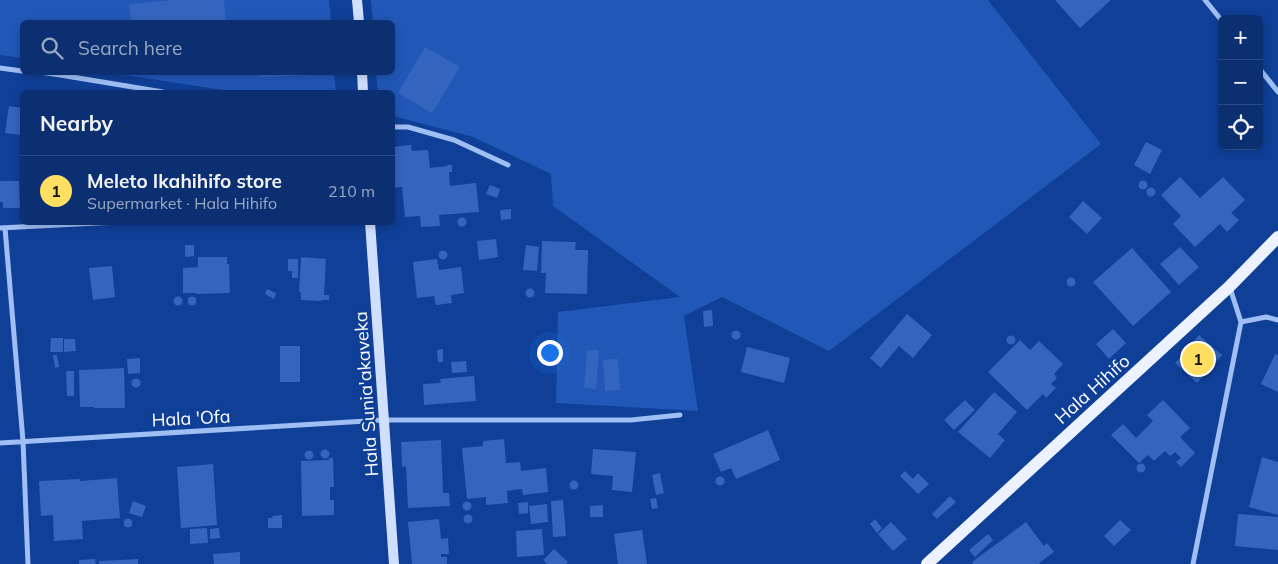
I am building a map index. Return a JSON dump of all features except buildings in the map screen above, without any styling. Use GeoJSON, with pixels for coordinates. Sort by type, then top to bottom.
{"type":"FeatureCollection","features":[{"type":"Feature","properties":{"kind":"main road","name":"Hala Hihifo"},"geometry":{"type":"LineString","coordinates":[[927,564],[1230,287],[1278,237]]}},
{"type":"Feature","properties":{"kind":"street"},"geometry":{"type":"LineString","coordinates":[[358,0],[359,20]]}},
{"type":"Feature","properties":{"kind":"street"},"geometry":{"type":"LineString","coordinates":[[1205,0],[1218,16]]}},
{"type":"Feature","properties":{"kind":"street"},"geometry":{"type":"LineString","coordinates":[[0,68],[20,70]]}},
{"type":"Feature","properties":{"kind":"street"},"geometry":{"type":"LineString","coordinates":[[1263,73],[1278,92]]}},
{"type":"Feature","properties":{"kind":"street"},"geometry":{"type":"LineString","coordinates":[[60,75],[151,90]]}},
{"type":"Feature","properties":{"kind":"street"},"geometry":{"type":"LineString","coordinates":[[362,75],[363,90]]}},
{"type":"Feature","properties":{"kind":"street"},"geometry":{"type":"LineString","coordinates":[[395,127],[408,127],[454,140],[508,165]]}},
{"type":"Feature","properties":{"kind":"street"},"geometry":{"type":"LineString","coordinates":[[28,564],[24,441],[2,228],[60,225]]}},
{"type":"Feature","properties":{"kind":"street","name":"Hala Sunia'akaveka"},"geometry":{"type":"LineString","coordinates":[[370,225],[394,564]]}},
{"type":"Feature","properties":{"kind":"street"},"geometry":{"type":"LineString","coordinates":[[1193,564],[1241,322],[1230,287]]}},
{"type":"Feature","properties":{"kind":"street"},"geometry":{"type":"LineString","coordinates":[[1241,322],[1266,317],[1278,320]]}},
{"type":"Feature","properties":{"kind":"street","name":"Hala 'Ofa"},"geometry":{"type":"LineString","coordinates":[[0,443],[383,420],[631,420],[680,414]]}},
{"type":"Feature","properties":{"kind":"shaded area"},"geometry":{"type":"Polygon","coordinates":[[[0,0],[329,0],[331,20],[20,20],[20,58],[0,55],[0,0]]]}},
{"type":"Feature","properties":{"kind":"shaded area"},"geometry":{"type":"Polygon","coordinates":[[[371,0],[988,0],[1101,144],[829,351],[722,297],[684,316],[698,411],[556,403],[558,312],[680,297],[553,206],[551,174],[473,137],[395,117],[395,90],[378,90],[376,75],[395,75],[395,20],[373,20],[371,0]]]}},
{"type":"Feature","properties":{"kind":"shaded area"},"geometry":{"type":"Polygon","coordinates":[[[125,75],[334,75],[336,90],[223,90],[125,75]]]}},
{"type":"Feature","properties":{"kind":"place","name":"Meleto Ikahihifo store"},"geometry":{"type":"Point","coordinates":[1198,359]}}]}
